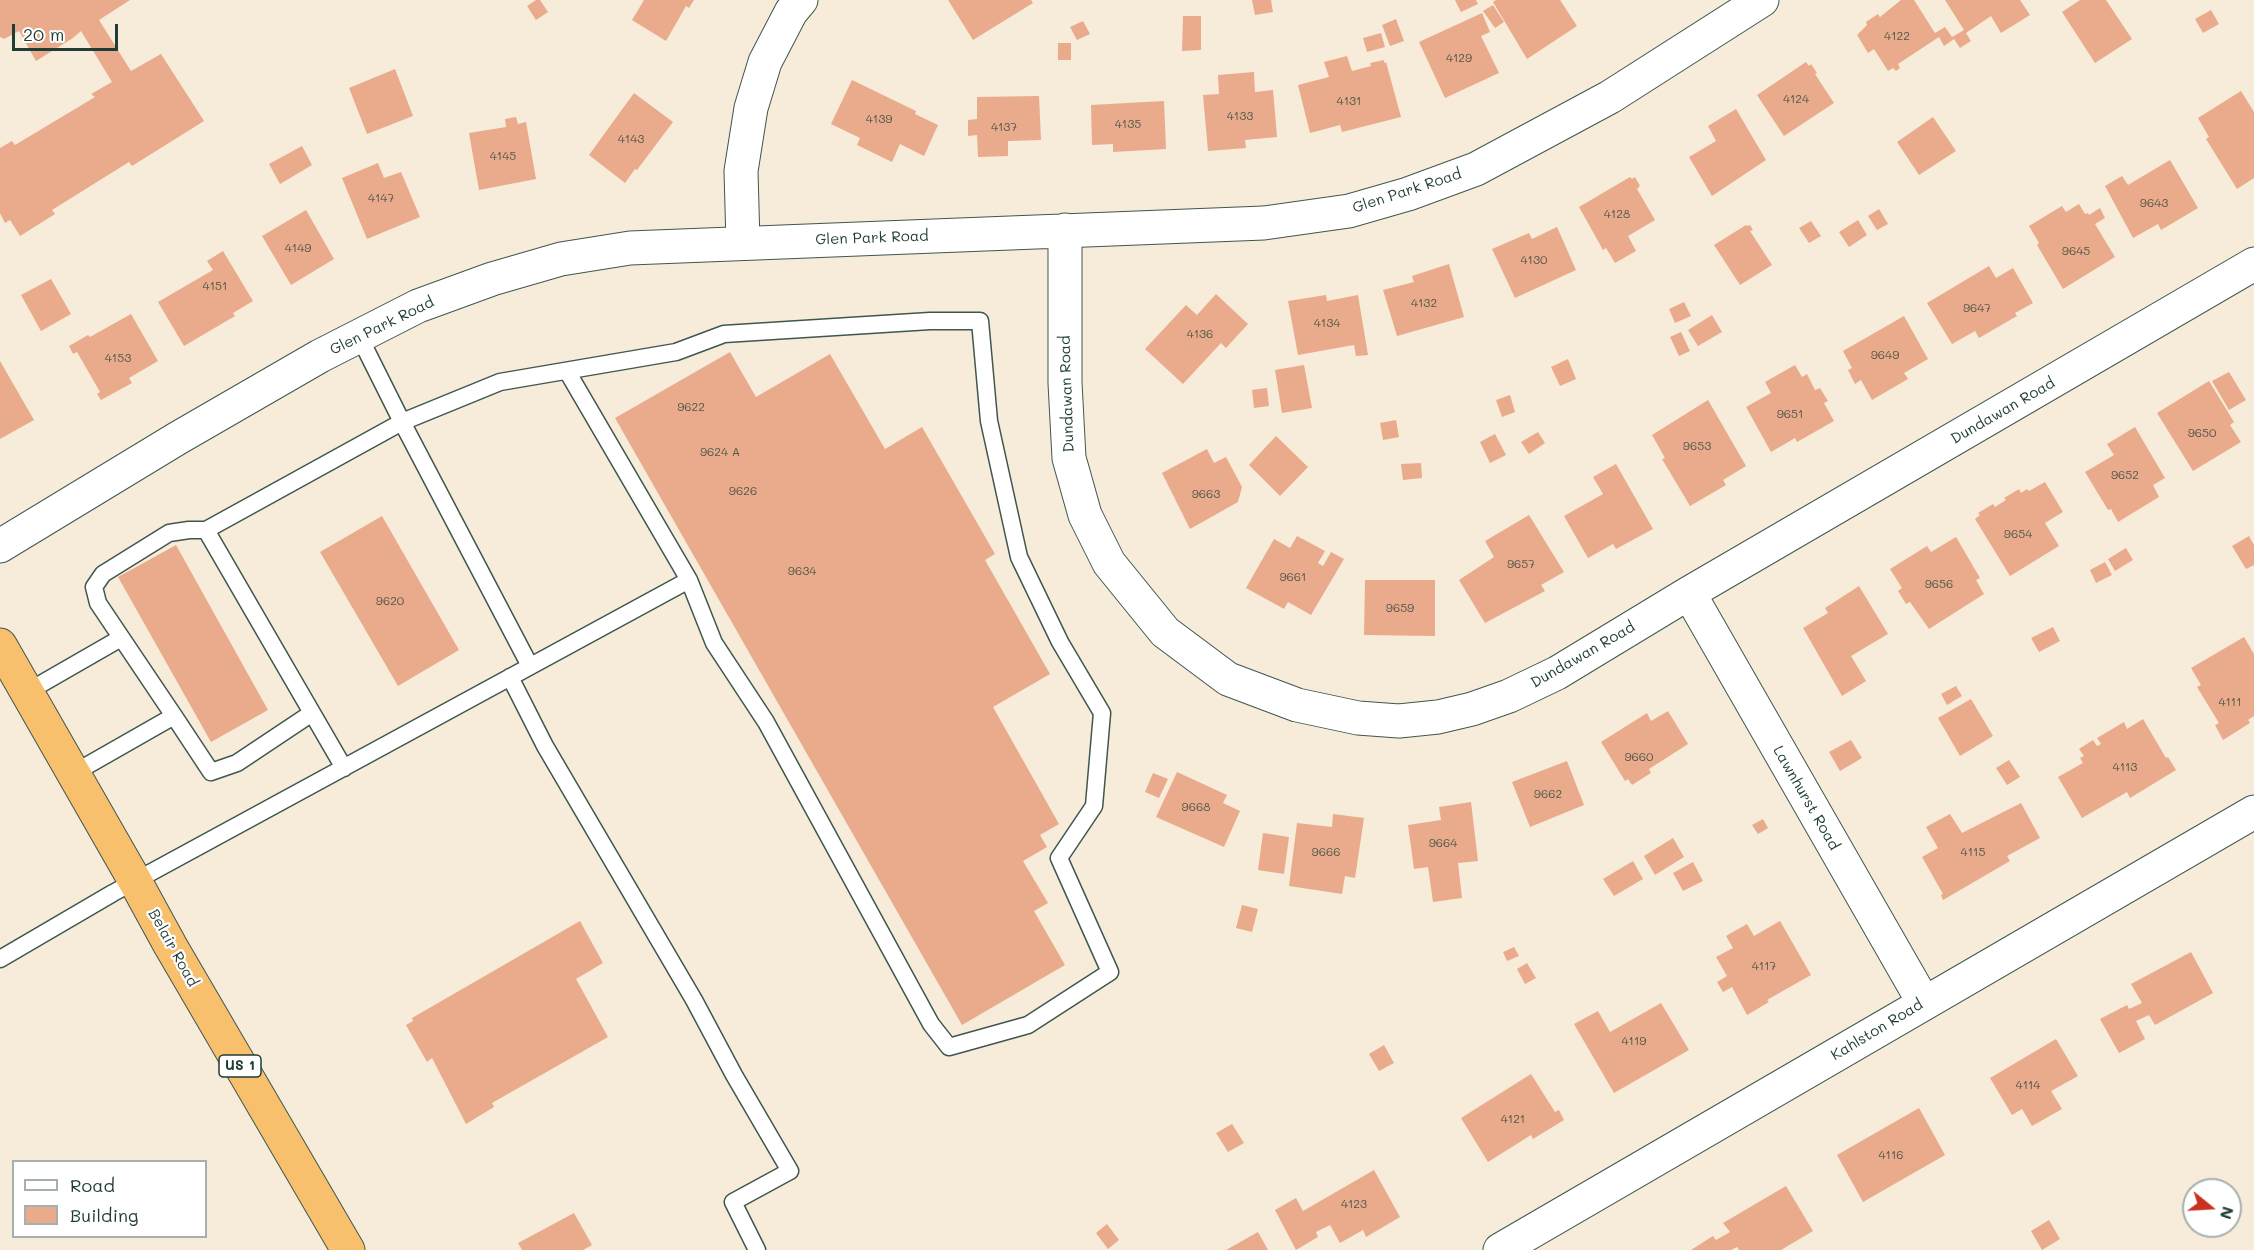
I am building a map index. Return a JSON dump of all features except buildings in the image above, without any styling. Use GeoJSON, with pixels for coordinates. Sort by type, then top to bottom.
{"type":"FeatureCollection","features":[{"type":"Feature","properties":{"kind":"highway","name":"Belair Road"},"geometry":{"type":"LineString","coordinates":[[0,645],[170,945],[348,1250]]}},
{"type":"Feature","properties":{"kind":"street"},"geometry":{"type":"LineString","coordinates":[[743,243],[741,171],[751,108],[765,62],[791,12],[801,0]]}},
{"type":"Feature","properties":{"kind":"street","name":"Glen Park Road"},"geometry":{"type":"LineString","coordinates":[[0,546],[178,438],[359,336],[418,306],[492,279],[561,259],[630,248],[1264,223],[1349,211],[1408,194],[1476,169],[1610,97],[1762,0]]}},
{"type":"Feature","properties":{"kind":"street","name":"Dundawan Road"},"geometry":{"type":"LineString","coordinates":[[1065,230],[1065,383],[1069,458],[1084,514],[1109,563],[1164,632],[1228,679],[1297,705],[1337,714],[1400,721],[1438,717],[1481,706],[1557,673],[1689,593],[2254,264]]}},
{"type":"Feature","properties":{"kind":"street","name":"Lawnhurst Road"},"geometry":{"type":"LineString","coordinates":[[1689,593],[1923,1002]]}},
{"type":"Feature","properties":{"kind":"street","name":"Kahlston Road"},"geometry":{"type":"LineString","coordinates":[[1500,1250],[1923,1002],[2254,812]]}},
{"type":"Feature","properties":{"kind":"lane"},"geometry":{"type":"LineString","coordinates":[[312,713],[237,764],[211,772],[98,603],[94,587],[103,574],[169,533],[206,530],[402,422],[500,382],[676,352],[724,334],[930,321],[980,321],[989,422],[1019,557],[1060,642],[1102,712],[1094,806],[1059,858],[1110,972],[1028,1025],[949,1047],[931,1024],[766,722],[714,643],[689,580],[567,371]]}},
{"type":"Feature","properties":{"kind":"lane"},"geometry":{"type":"LineString","coordinates":[[359,336],[530,666]]}},
{"type":"Feature","properties":{"kind":"lane"},"geometry":{"type":"LineString","coordinates":[[206,530],[344,768]]}},
{"type":"Feature","properties":{"kind":"lane"},"geometry":{"type":"LineString","coordinates":[[0,959],[135,881],[689,580]]}},
{"type":"Feature","properties":{"kind":"lane"},"geometry":{"type":"LineString","coordinates":[[27,692],[122,638]]}},
{"type":"Feature","properties":{"kind":"lane"},"geometry":{"type":"LineString","coordinates":[[510,676],[545,746],[684,981],[734,1075],[790,1171],[733,1202],[757,1250]]}},
{"type":"Feature","properties":{"kind":"lane"},"geometry":{"type":"LineString","coordinates":[[74,773],[174,716]]}}]}
